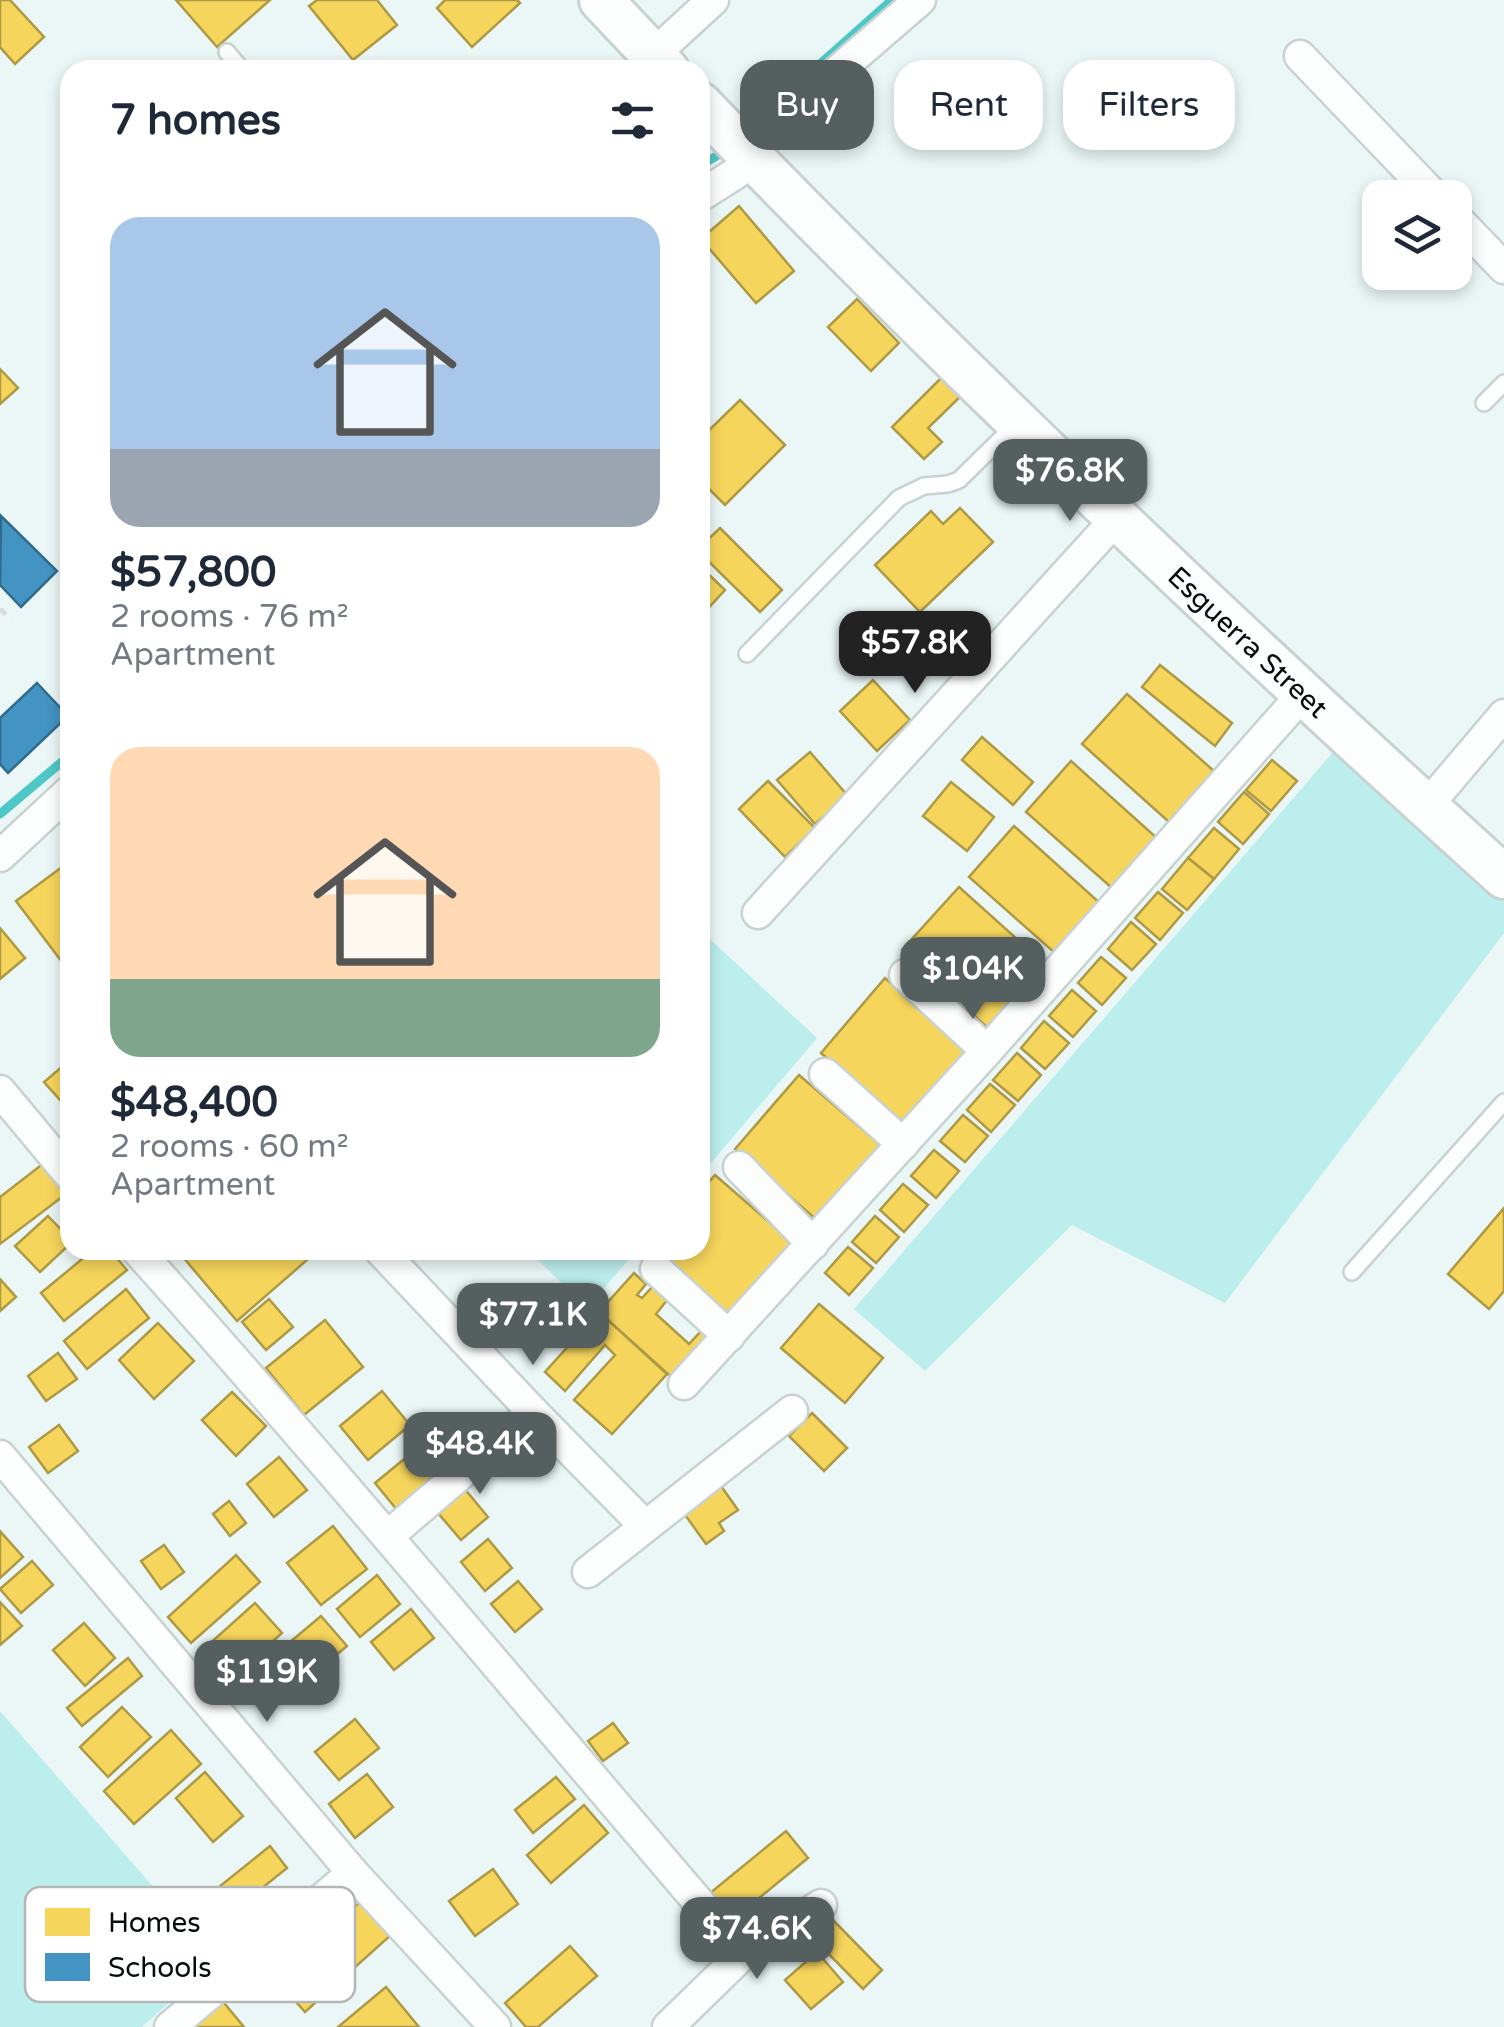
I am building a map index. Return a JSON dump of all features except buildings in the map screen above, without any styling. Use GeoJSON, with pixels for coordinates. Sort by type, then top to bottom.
{"type":"FeatureCollection","features":[{"type":"Feature","properties":{"kind":"main road"},"geometry":{"type":"LineString","coordinates":[[602,0],[658,60]]}},
{"type":"Feature","properties":{"kind":"main road","name":"Esguerra Street"},"geometry":{"type":"LineString","coordinates":[[710,114],[1116,519],[1302,695],[1504,877]]}},
{"type":"Feature","properties":{"kind":"street"},"geometry":{"type":"LineString","coordinates":[[662,60],[713,0]]}},
{"type":"Feature","properties":{"kind":"street"},"geometry":{"type":"LineString","coordinates":[[710,188],[920,0]]}},
{"type":"Feature","properties":{"kind":"street"},"geometry":{"type":"LineString","coordinates":[[1300,56],[1419,180]]}},
{"type":"Feature","properties":{"kind":"street"},"geometry":{"type":"LineString","coordinates":[[1472,235],[1504,268]]}},
{"type":"Feature","properties":{"kind":"street"},"geometry":{"type":"LineString","coordinates":[[758,913],[1116,519]]}},
{"type":"Feature","properties":{"kind":"street"},"geometry":{"type":"LineString","coordinates":[[684,1384],[988,1051],[1302,695]]}},
{"type":"Feature","properties":{"kind":"street"},"geometry":{"type":"LineString","coordinates":[[1426,807],[1504,715]]}},
{"type":"Feature","properties":{"kind":"street"},"geometry":{"type":"LineString","coordinates":[[0,856],[60,799]]}},
{"type":"Feature","properties":{"kind":"street"},"geometry":{"type":"LineString","coordinates":[[905,975],[988,1051]]}},
{"type":"Feature","properties":{"kind":"street"},"geometry":{"type":"LineString","coordinates":[[825,1074],[903,1144]]}},
{"type":"Feature","properties":{"kind":"street"},"geometry":{"type":"LineString","coordinates":[[0,1091],[60,1163]]}},
{"type":"Feature","properties":{"kind":"street"},"geometry":{"type":"LineString","coordinates":[[738,1166],[812,1244]]}},
{"type":"Feature","properties":{"kind":"street"},"geometry":{"type":"LineString","coordinates":[[146,1260],[388,1536],[743,1954]]}},
{"type":"Feature","properties":{"kind":"street"},"geometry":{"type":"LineString","coordinates":[[389,1260],[645,1526]]}},
{"type":"Feature","properties":{"kind":"street"},"geometry":{"type":"LineString","coordinates":[[656,1269],[729,1336]]}},
{"type":"Feature","properties":{"kind":"street"},"geometry":{"type":"LineString","coordinates":[[588,1572],[792,1411]]}},
{"type":"Feature","properties":{"kind":"street"},"geometry":{"type":"LineString","coordinates":[[388,1536],[532,1412]]}},
{"type":"Feature","properties":{"kind":"street"},"geometry":{"type":"LineString","coordinates":[[0,1456],[10,1488],[495,2027]]}},
{"type":"Feature","properties":{"kind":"street"},"geometry":{"type":"LineString","coordinates":[[336,1887],[353,1873]]}},
{"type":"Feature","properties":{"kind":"street"},"geometry":{"type":"LineString","coordinates":[[668,2027],[743,1954],[820,1905]]}},
{"type":"Feature","properties":{"kind":"street"},"geometry":{"type":"LineString","coordinates":[[170,2027],[200,2002]]}},
{"type":"Feature","properties":{"kind":"lane"},"geometry":{"type":"LineString","coordinates":[[227,52],[234,60]]}},
{"type":"Feature","properties":{"kind":"lane"},"geometry":{"type":"LineString","coordinates":[[1484,403],[1504,383]]}},
{"type":"Feature","properties":{"kind":"lane"},"geometry":{"type":"LineString","coordinates":[[748,654],[900,498],[924,486],[959,480],[1018,423]]}},
{"type":"Feature","properties":{"kind":"lane"},"geometry":{"type":"LineString","coordinates":[[1352,1272],[1504,1102]]}},
{"type":"Feature","properties":{"kind":"path"},"geometry":{"type":"LineString","coordinates":[[0,609],[12,620]]}},
{"type":"Feature","properties":{"kind":"shaded area"},"geometry":{"type":"Polygon","coordinates":[[[1333,752],[1504,899],[1504,933],[1225,1303],[1072,1225],[925,1371],[854,1309],[1333,752]]]}},
{"type":"Feature","properties":{"kind":"shaded area"},"geometry":{"type":"Polygon","coordinates":[[[710,939],[817,1038],[710,1164],[710,939]]]}},
{"type":"Feature","properties":{"kind":"shaded area"},"geometry":{"type":"Polygon","coordinates":[[[538,1260],[628,1260],[587,1308],[538,1260]]]}},
{"type":"Feature","properties":{"kind":"shaded area"},"geometry":{"type":"Polygon","coordinates":[[[0,1711],[153,1887],[25,1887],[25,2002],[170,2002],[142,2027],[0,2027],[0,1711]]]}},
{"type":"Feature","properties":{"kind":"waterway"},"geometry":{"type":"LineString","coordinates":[[824,60],[892,0]]}},
{"type":"Feature","properties":{"kind":"waterway"},"geometry":{"type":"LineString","coordinates":[[710,160],[723,152]]}},
{"type":"Feature","properties":{"kind":"waterway"},"geometry":{"type":"LineString","coordinates":[[0,814],[60,763]]}}]}
